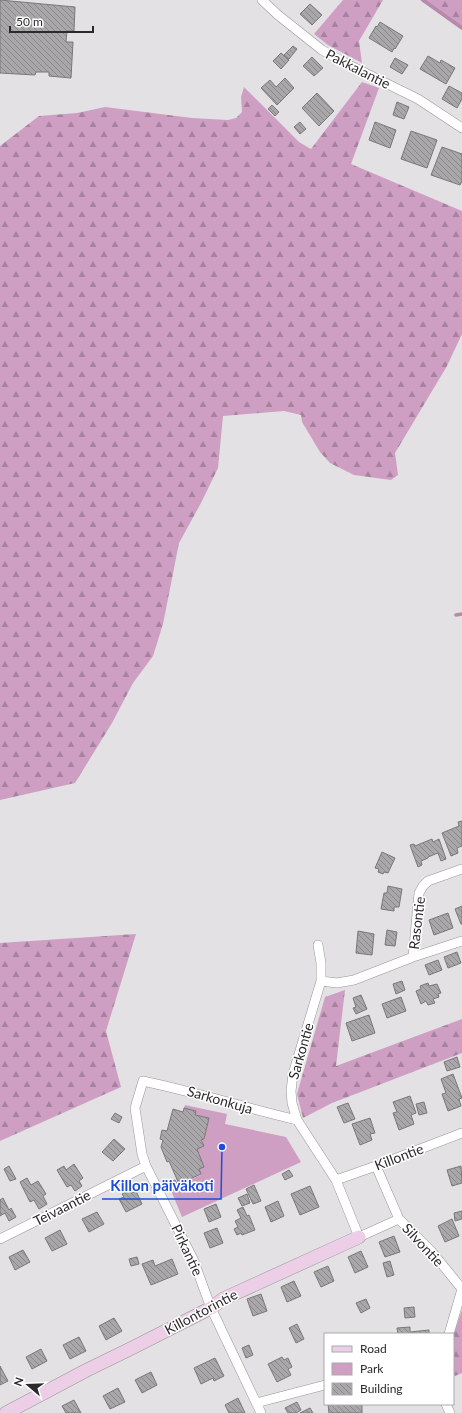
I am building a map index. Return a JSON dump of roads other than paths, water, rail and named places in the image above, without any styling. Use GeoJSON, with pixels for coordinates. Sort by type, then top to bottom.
{"type":"FeatureCollection","features":[{"type":"Feature","properties":{"kind":"street","name":"Pakkalantie"},"geometry":{"type":"LineString","coordinates":[[262,0],[278,16],[322,50],[418,99],[462,128]]}},
{"type":"Feature","properties":{"kind":"street","name":"Rasontie"},"geometry":{"type":"LineString","coordinates":[[321,981],[336,983],[354,980],[413,956],[419,893],[428,881],[462,869]]}},
{"type":"Feature","properties":{"kind":"street"},"geometry":{"type":"LineString","coordinates":[[413,956],[462,941]]}},
{"type":"Feature","properties":{"kind":"street","name":"Sarkontie"},"geometry":{"type":"LineString","coordinates":[[318,945],[321,962],[321,981],[293,1074],[291,1091],[292,1103],[297,1120],[336,1180],[359,1237]]}},
{"type":"Feature","properties":{"kind":"street","name":"Sarkonkuja"},"geometry":{"type":"LineString","coordinates":[[143,1082],[188,1091],[253,1110],[297,1120]]}},
{"type":"Feature","properties":{"kind":"street","name":"Pirkantie"},"geometry":{"type":"LineString","coordinates":[[143,1082],[135,1108],[142,1154],[146,1166],[192,1259],[212,1308],[261,1413]]}},
{"type":"Feature","properties":{"kind":"street","name":"Killontie"},"geometry":{"type":"LineString","coordinates":[[336,1180],[462,1133]]}},
{"type":"Feature","properties":{"kind":"street","name":"Teivaantie"},"geometry":{"type":"LineString","coordinates":[[0,1239],[146,1166]]}},
{"type":"Feature","properties":{"kind":"street"},"geometry":{"type":"LineString","coordinates":[[376,1166],[399,1219]]}},
{"type":"Feature","properties":{"kind":"street","name":"Killontorintie"},"geometry":{"type":"LineString","coordinates":[[6,1413],[87,1370],[212,1308],[223,1299],[399,1219]]}},
{"type":"Feature","properties":{"kind":"street","name":"Silvontie"},"geometry":{"type":"LineString","coordinates":[[399,1219],[432,1252],[462,1289]]}},
{"type":"Feature","properties":{"kind":"street"},"geometry":{"type":"LineString","coordinates":[[449,1333],[462,1289]]}},
{"type":"Feature","properties":{"kind":"street"},"geometry":{"type":"LineString","coordinates":[[256,1403],[324,1385]]}},
{"type":"Feature","properties":{"kind":"waterway"},"geometry":{"type":"LineString","coordinates":[[423,0],[462,28]]}},
{"type":"Feature","properties":{"kind":"waterway"},"geometry":{"type":"LineString","coordinates":[[456,615],[462,614]]}},
{"type":"Feature","properties":{"kind":"place","name":"Killon päiväkoti"},"geometry":{"type":"Point","coordinates":[222,1147]}}]}
